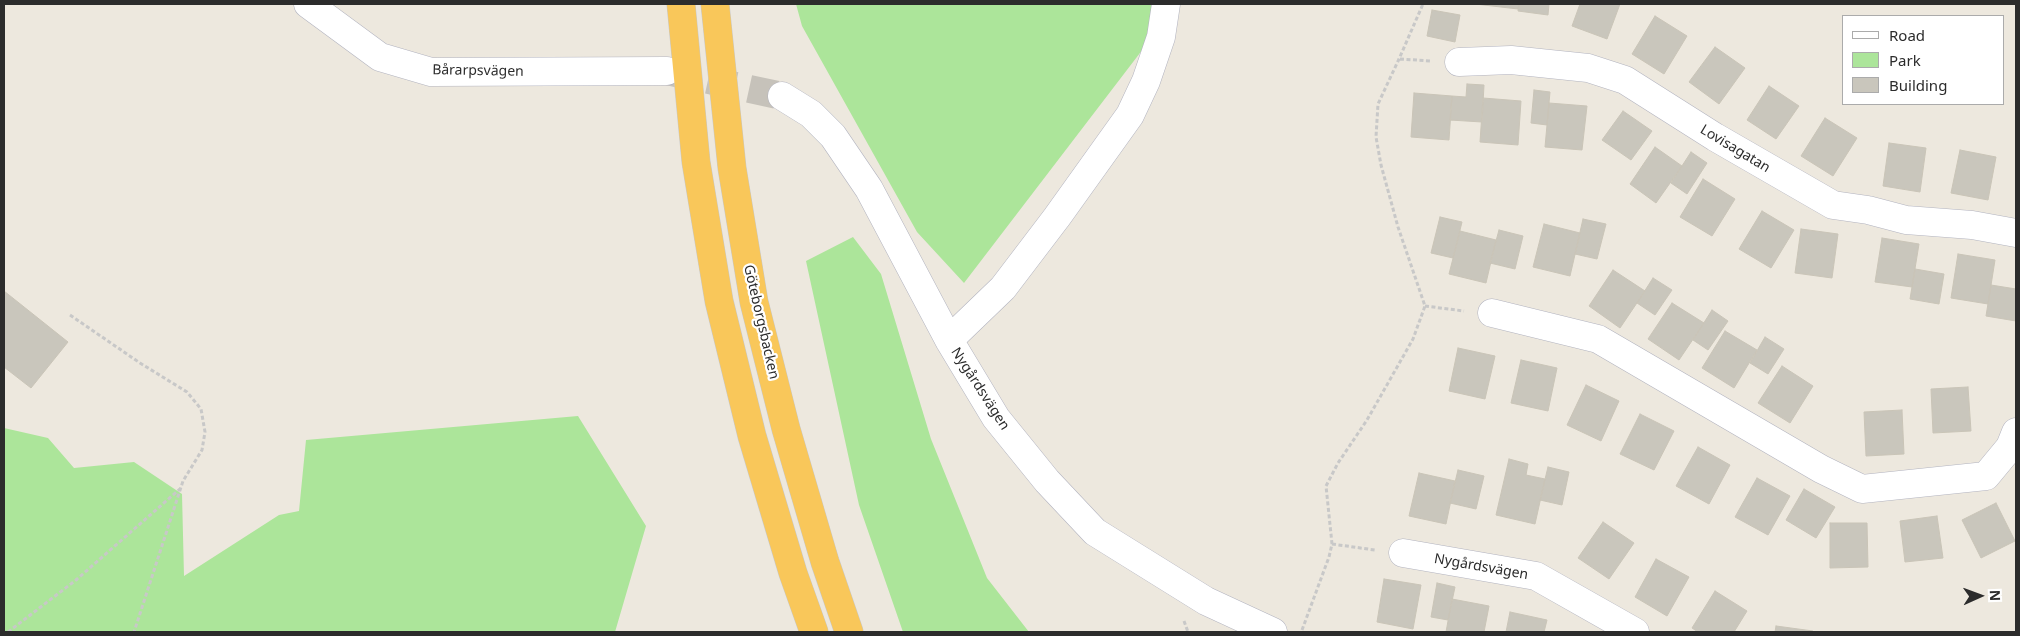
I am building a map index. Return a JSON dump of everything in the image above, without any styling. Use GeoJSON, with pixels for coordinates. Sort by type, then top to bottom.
{"type":"FeatureCollection","features":[{"type":"Feature","properties":{"kind":"highway"},"geometry":{"type":"LineString","coordinates":[[681,4],[696,162],[719,301],[752,436],[793,573],[814,632]]}},
{"type":"Feature","properties":{"kind":"highway","name":"Göteborgsbacken"},"geometry":{"type":"LineString","coordinates":[[715,4],[732,168],[754,302],[786,429],[825,562],[849,632]]}},
{"type":"Feature","properties":{"kind":"street","name":"Bårarpsvägen"},"geometry":{"type":"LineString","coordinates":[[308,4],[380,57],[431,72],[667,71]]}},
{"type":"Feature","properties":{"kind":"street"},"geometry":{"type":"LineString","coordinates":[[949,340],[1003,288],[1057,217],[1130,114],[1146,81],[1161,37],[1166,4]]}},
{"type":"Feature","properties":{"kind":"street","name":"Lovisagatan"},"geometry":{"type":"LineString","coordinates":[[1459,62],[1511,60],[1588,68],[1625,80],[1715,137],[1832,205],[1868,210],[1906,220],[1972,225],[2016,233]]}},
{"type":"Feature","properties":{"kind":"street","name":"Nygårdsvägen"},"geometry":{"type":"LineString","coordinates":[[782,96],[811,114],[833,136],[869,189],[949,340],[996,418],[1047,481],[1095,532],[1206,601],[1273,632]]}},
{"type":"Feature","properties":{"kind":"street"},"geometry":{"type":"LineString","coordinates":[[1492,313],[1598,339],[1821,469],[1862,490],[1986,476],[2010,447],[2016,432]]}},
{"type":"Feature","properties":{"kind":"street","name":"Nygårdsvägen"},"geometry":{"type":"LineString","coordinates":[[1403,553],[1536,576],[1635,632]]}},
{"type":"Feature","properties":{"kind":"path"},"geometry":{"type":"LineString","coordinates":[[1301,632],[1332,544],[1326,486],[1338,463],[1367,420],[1413,339],[1425,306],[1398,228],[1376,137],[1378,104],[1399,60],[1422,4]]}},
{"type":"Feature","properties":{"kind":"path"},"geometry":{"type":"LineString","coordinates":[[1425,306],[1492,313]]}},
{"type":"Feature","properties":{"kind":"path"},"geometry":{"type":"LineString","coordinates":[[70,315],[140,363],[187,392],[201,410],[205,432],[202,450],[181,488],[134,632]]}},
{"type":"Feature","properties":{"kind":"path"},"geometry":{"type":"LineString","coordinates":[[8,632],[76,580],[181,488]]}},
{"type":"Feature","properties":{"kind":"path"},"geometry":{"type":"LineString","coordinates":[[1332,544],[1403,553]]}},
{"type":"Feature","properties":{"kind":"green space"},"geometry":{"type":"Polygon","coordinates":[[[796,4],[1153,4],[1156,32],[964,283],[917,232],[802,26],[796,4]]]}},
{"type":"Feature","properties":{"kind":"green space"},"geometry":{"type":"Polygon","coordinates":[[[853,237],[881,274],[931,439],[987,578],[1029,632],[903,632],[859,505],[806,261],[853,237]]]}},
{"type":"Feature","properties":{"kind":"green space"},"geometry":{"type":"Polygon","coordinates":[[[578,416],[646,526],[615,632],[4,632],[4,428],[48,438],[74,468],[134,462],[182,494],[184,576],[279,515],[299,511],[306,440],[578,416]]]}},
{"type":"Feature","properties":{"kind":"building"},"geometry":{"type":"Polygon","coordinates":[[[1475,4],[1519,4],[1518,9],[1475,4]]]}},
{"type":"Feature","properties":{"kind":"building"},"geometry":{"type":"Polygon","coordinates":[[[1519,4],[1549,4],[1548,15],[1518,11],[1519,4]]]}},
{"type":"Feature","properties":{"kind":"building"},"geometry":{"type":"Polygon","coordinates":[[[1580,4],[1620,4],[1607,39],[1572,26],[1580,4]]]}},
{"type":"Feature","properties":{"kind":"building"},"geometry":{"type":"Polygon","coordinates":[[[1432,10],[1460,15],[1455,42],[1427,36],[1432,10]]]}},
{"type":"Feature","properties":{"kind":"building"},"geometry":{"type":"Polygon","coordinates":[[[1655,16],[1687,36],[1664,74],[1632,54],[1655,16]]]}},
{"type":"Feature","properties":{"kind":"building"},"geometry":{"type":"Polygon","coordinates":[[[1715,47],[1745,68],[1719,104],[1689,82],[1715,47]]]}},
{"type":"Feature","properties":{"kind":"building"},"geometry":{"type":"Polygon","coordinates":[[[1467,84],[1484,85],[1482,122],[1450,120],[1452,96],[1466,97],[1467,84]]]}},
{"type":"Feature","properties":{"kind":"building"},"geometry":{"type":"Polygon","coordinates":[[[1769,86],[1799,106],[1776,139],[1747,120],[1769,86]]]}},
{"type":"Feature","properties":{"kind":"building"},"geometry":{"type":"Polygon","coordinates":[[[1534,90],[1550,92],[1547,125],[1531,123],[1534,90]]]}},
{"type":"Feature","properties":{"kind":"building"},"geometry":{"type":"Polygon","coordinates":[[[1414,93],[1452,96],[1449,140],[1411,137],[1414,93]]]}},
{"type":"Feature","properties":{"kind":"building"},"geometry":{"type":"Polygon","coordinates":[[[1483,98],[1521,101],[1518,145],[1480,142],[1483,98]]]}},
{"type":"Feature","properties":{"kind":"building"},"geometry":{"type":"Polygon","coordinates":[[[1549,103],[1587,106],[1582,150],[1545,147],[1549,103]]]}},
{"type":"Feature","properties":{"kind":"building"},"geometry":{"type":"Polygon","coordinates":[[[1623,111],[1652,131],[1631,160],[1602,140],[1623,111]]]}},
{"type":"Feature","properties":{"kind":"building"},"geometry":{"type":"Polygon","coordinates":[[[1825,118],[1857,138],[1833,176],[1801,156],[1825,118]]]}},
{"type":"Feature","properties":{"kind":"building"},"geometry":{"type":"Polygon","coordinates":[[[1889,143],[1926,148],[1920,192],[1883,186],[1889,143]]]}},
{"type":"Feature","properties":{"kind":"building"},"geometry":{"type":"Polygon","coordinates":[[[1655,147],[1682,166],[1656,203],[1630,184],[1655,147]]]}},
{"type":"Feature","properties":{"kind":"building"},"geometry":{"type":"Polygon","coordinates":[[[1960,150],[1996,157],[1988,200],[1951,193],[1960,150]]]}},
{"type":"Feature","properties":{"kind":"building"},"geometry":{"type":"Polygon","coordinates":[[[1691,152],[1707,163],[1687,194],[1671,183],[1691,152]]]}},
{"type":"Feature","properties":{"kind":"building"},"geometry":{"type":"Polygon","coordinates":[[[1703,179],[1735,199],[1712,236],[1680,217],[1703,179]]]}},
{"type":"Feature","properties":{"kind":"building"},"geometry":{"type":"Polygon","coordinates":[[[1762,211],[1794,230],[1771,268],[1739,249],[1762,211]]]}},
{"type":"Feature","properties":{"kind":"building"},"geometry":{"type":"Polygon","coordinates":[[[1440,217],[1462,222],[1453,258],[1431,253],[1440,217]]]}},
{"type":"Feature","properties":{"kind":"building"},"geometry":{"type":"Polygon","coordinates":[[[1583,219],[1606,224],[1597,259],[1575,254],[1583,219]]]}},
{"type":"Feature","properties":{"kind":"building"},"geometry":{"type":"Polygon","coordinates":[[[1544,224],[1580,233],[1570,276],[1533,267],[1544,224]]]}},
{"type":"Feature","properties":{"kind":"building"},"geometry":{"type":"Polygon","coordinates":[[[1801,229],[1838,234],[1832,278],[1795,273],[1801,229]]]}},
{"type":"Feature","properties":{"kind":"building"},"geometry":{"type":"Polygon","coordinates":[[[1499,230],[1523,236],[1515,269],[1490,263],[1499,230]]]}},
{"type":"Feature","properties":{"kind":"building"},"geometry":{"type":"Polygon","coordinates":[[[1460,231],[1496,240],[1486,283],[1449,274],[1460,231]]]}},
{"type":"Feature","properties":{"kind":"building"},"geometry":{"type":"Polygon","coordinates":[[[1882,238],[1919,244],[1912,287],[1875,282],[1882,238]]]}},
{"type":"Feature","properties":{"kind":"building"},"geometry":{"type":"Polygon","coordinates":[[[1958,254],[1995,260],[1988,304],[1951,298],[1958,254]]]}},
{"type":"Feature","properties":{"kind":"building"},"geometry":{"type":"Polygon","coordinates":[[[1915,269],[1944,274],[1939,304],[1910,299],[1915,269]]]}},
{"type":"Feature","properties":{"kind":"building"},"geometry":{"type":"Polygon","coordinates":[[[1613,270],[1645,291],[1620,328],[1589,306],[1613,270]]]}},
{"type":"Feature","properties":{"kind":"building"},"geometry":{"type":"Polygon","coordinates":[[[1653,278],[1672,290],[1655,315],[1637,303],[1653,278]]]}},
{"type":"Feature","properties":{"kind":"building"},"geometry":{"type":"Polygon","coordinates":[[[1991,285],[2016,289],[2016,321],[1986,316],[1991,285]]]}},
{"type":"Feature","properties":{"kind":"building"},"geometry":{"type":"Polygon","coordinates":[[[4,291],[68,342],[31,388],[4,367],[4,291]]]}},
{"type":"Feature","properties":{"kind":"building"},"geometry":{"type":"Polygon","coordinates":[[[1672,303],[1704,323],[1679,360],[1648,339],[1672,303]]]}},
{"type":"Feature","properties":{"kind":"building"},"geometry":{"type":"Polygon","coordinates":[[[1712,310],[1728,321],[1708,350],[1693,340],[1712,310]]]}},
{"type":"Feature","properties":{"kind":"building"},"geometry":{"type":"Polygon","coordinates":[[[1725,331],[1757,350],[1734,388],[1702,368],[1725,331]]]}},
{"type":"Feature","properties":{"kind":"building"},"geometry":{"type":"Polygon","coordinates":[[[1765,337],[1784,349],[1768,374],[1750,363],[1765,337]]]}},
{"type":"Feature","properties":{"kind":"building"},"geometry":{"type":"Polygon","coordinates":[[[1458,348],[1495,356],[1485,399],[1449,391],[1458,348]]]}},
{"type":"Feature","properties":{"kind":"building"},"geometry":{"type":"Polygon","coordinates":[[[1521,360],[1557,368],[1548,411],[1511,403],[1521,360]]]}},
{"type":"Feature","properties":{"kind":"building"},"geometry":{"type":"Polygon","coordinates":[[[1782,366],[1813,386],[1790,423],[1758,403],[1782,366]]]}},
{"type":"Feature","properties":{"kind":"building"},"geometry":{"type":"Polygon","coordinates":[[[1586,385],[1619,401],[1601,441],[1567,425],[1586,385]]]}},
{"type":"Feature","properties":{"kind":"building"},"geometry":{"type":"Polygon","coordinates":[[[1968,387],[1971,431],[1933,433],[1931,389],[1968,387]]]}},
{"type":"Feature","properties":{"kind":"building"},"geometry":{"type":"Polygon","coordinates":[[[1902,410],[1904,454],[1866,456],[1864,412],[1902,410]]]}},
{"type":"Feature","properties":{"kind":"building"},"geometry":{"type":"Polygon","coordinates":[[[1640,414],[1674,431],[1654,470],[1620,454],[1640,414]]]}},
{"type":"Feature","properties":{"kind":"building"},"geometry":{"type":"Polygon","coordinates":[[[1698,447],[1730,465],[1709,504],[1676,486],[1698,447]]]}},
{"type":"Feature","properties":{"kind":"building"},"geometry":{"type":"Polygon","coordinates":[[[1509,459],[1528,464],[1526,475],[1545,479],[1535,524],[1496,515],[1509,459]]]}},
{"type":"Feature","properties":{"kind":"building"},"geometry":{"type":"Polygon","coordinates":[[[1548,467],[1569,472],[1562,505],[1540,500],[1548,467]]]}},
{"type":"Feature","properties":{"kind":"building"},"geometry":{"type":"Polygon","coordinates":[[[1458,470],[1484,476],[1476,509],[1450,503],[1458,470]]]}},
{"type":"Feature","properties":{"kind":"building"},"geometry":{"type":"Polygon","coordinates":[[[1419,473],[1455,481],[1446,524],[1409,516],[1419,473]]]}},
{"type":"Feature","properties":{"kind":"building"},"geometry":{"type":"Polygon","coordinates":[[[1757,478],[1790,496],[1768,535],[1735,517],[1757,478]]]}},
{"type":"Feature","properties":{"kind":"building"},"geometry":{"type":"Polygon","coordinates":[[[1804,489],[1835,507],[1816,538],[1786,520],[1804,489]]]}},
{"type":"Feature","properties":{"kind":"building"},"geometry":{"type":"Polygon","coordinates":[[[1996,503],[2015,541],[1981,558],[1962,520],[1996,503]]]}},
{"type":"Feature","properties":{"kind":"building"},"geometry":{"type":"Polygon","coordinates":[[[1937,516],[1943,558],[1905,562],[1900,521],[1937,516]]]}},
{"type":"Feature","properties":{"kind":"building"},"geometry":{"type":"Polygon","coordinates":[[[1603,522],[1634,543],[1609,579],[1578,558],[1603,522]]]}},
{"type":"Feature","properties":{"kind":"building"},"geometry":{"type":"Polygon","coordinates":[[[1830,523],[1867,523],[1868,567],[1830,568],[1830,523]]]}},
{"type":"Feature","properties":{"kind":"building"},"geometry":{"type":"Polygon","coordinates":[[[1656,559],[1689,577],[1667,616],[1635,597],[1656,559]]]}},
{"type":"Feature","properties":{"kind":"building"},"geometry":{"type":"Polygon","coordinates":[[[1384,579],[1421,585],[1413,629],[1377,622],[1384,579]]]}},
{"type":"Feature","properties":{"kind":"building"},"geometry":{"type":"Polygon","coordinates":[[[1437,583],[1455,587],[1448,620],[1431,617],[1437,583]]]}},
{"type":"Feature","properties":{"kind":"building"},"geometry":{"type":"Polygon","coordinates":[[[1715,591],[1747,611],[1734,632],[1698,632],[1692,628],[1715,591]]]}},
{"type":"Feature","properties":{"kind":"building"},"geometry":{"type":"Polygon","coordinates":[[[1452,599],[1489,606],[1484,632],[1446,632],[1452,599]]]}},
{"type":"Feature","properties":{"kind":"building"},"geometry":{"type":"Polygon","coordinates":[[[1510,612],[1547,620],[1544,632],[1506,632],[1510,612]]]}},
{"type":"Feature","properties":{"kind":"building"},"geometry":{"type":"Polygon","coordinates":[[[1776,626],[1813,631],[1775,632],[1776,626]]]}},
{"type":"Feature","properties":{"kind":"tunnel"},"geometry":{"type":"LineString","coordinates":[[667,71],[782,96]]}}]}
